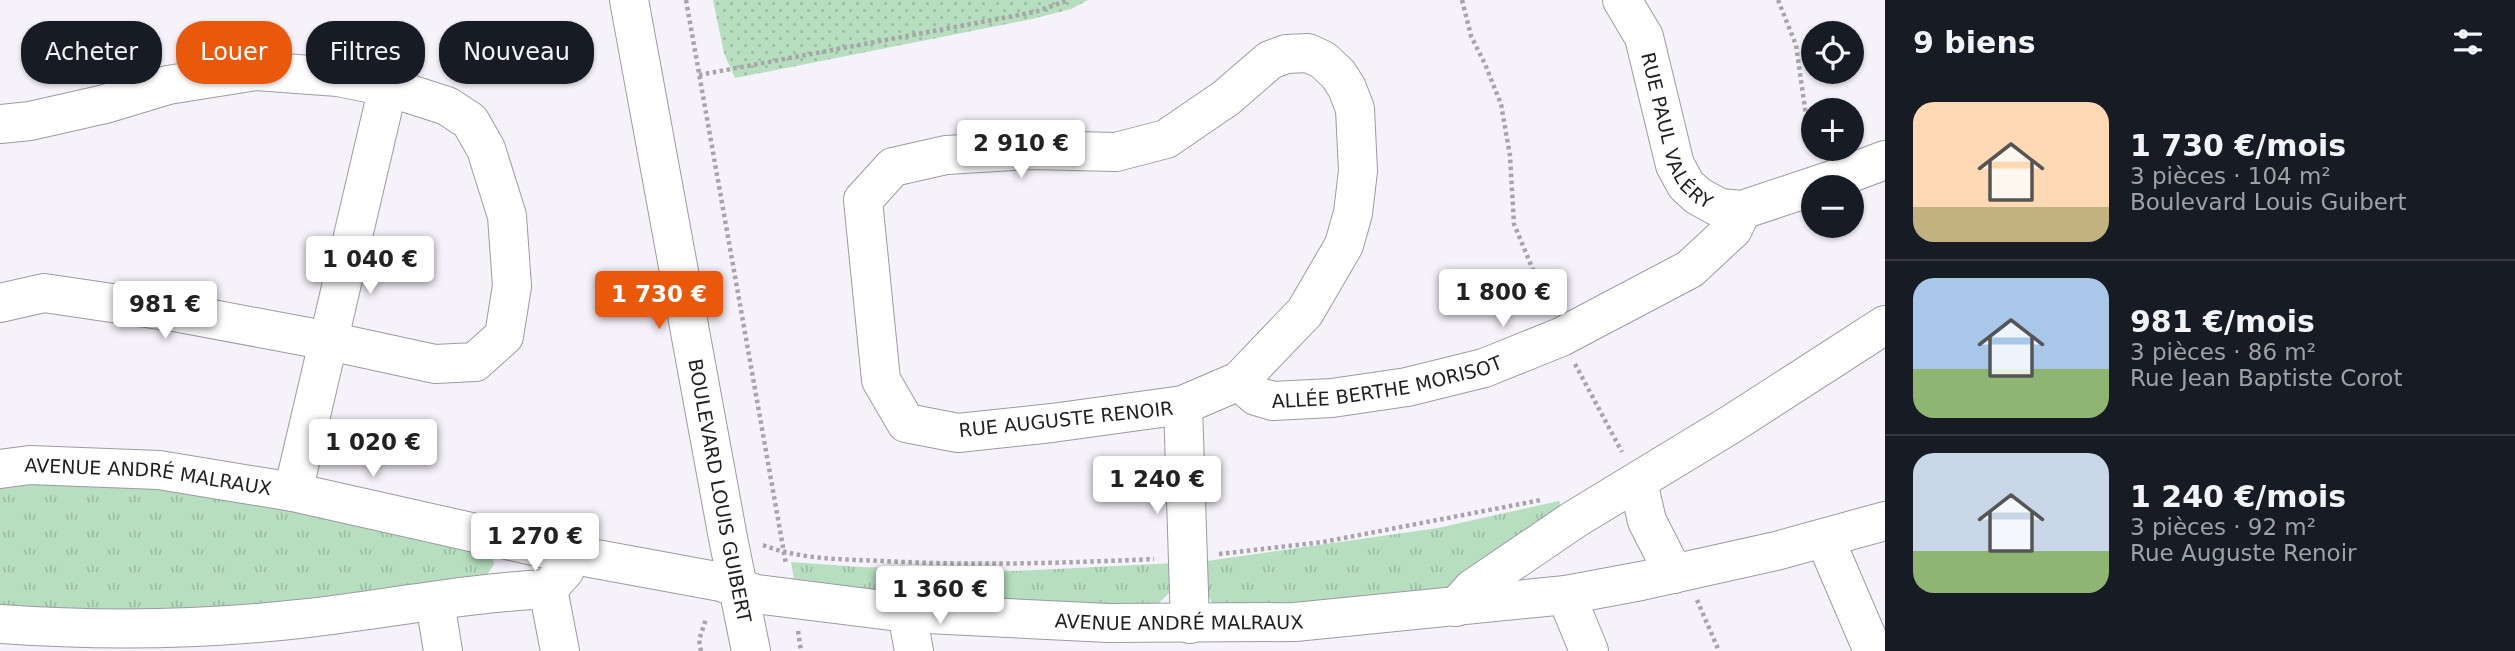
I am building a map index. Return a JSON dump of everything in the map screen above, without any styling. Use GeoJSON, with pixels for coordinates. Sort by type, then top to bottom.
{"type":"FeatureCollection","features":[{"type":"Feature","properties":{"kind":"street","name":"BOULEVARD LOUIS GUIBERT"},"geometry":{"type":"LineString","coordinates":[[629,0],[751,651]]}},
{"type":"Feature","properties":{"kind":"street","name":"RUE PAUL VALÉRY"},"geometry":{"type":"LineString","coordinates":[[1622,0],[1644,37],[1675,165],[1686,185],[1698,196],[1720,208],[1742,210],[1885,160]]}},
{"type":"Feature","properties":{"kind":"street","name":"RUE AUGUSTE RENOIR"},"geometry":{"type":"LineString","coordinates":[[1308,53],[1324,61],[1338,74],[1347,88],[1355,110],[1358,171],[1353,213],[1344,245],[1305,312],[1239,381],[1184,405],[958,433],[906,423],[881,380],[863,200],[894,167],[947,155],[1031,150],[1116,152],[1166,139],[1226,98],[1270,60],[1286,54],[1308,53]]}},
{"type":"Feature","properties":{"kind":"street"},"geometry":{"type":"LineString","coordinates":[[0,124],[30,121],[105,104],[168,85],[256,71],[338,77],[388,87],[447,106],[470,121],[486,149],[507,216],[512,286],[504,336],[475,362],[435,364],[180,313],[44,293],[0,303]]}},
{"type":"Feature","properties":{"kind":"street"},"geometry":{"type":"LineString","coordinates":[[293,492],[388,87]]}},
{"type":"Feature","properties":{"kind":"street","name":"ALLÉE BERTHE MORISOT"},"geometry":{"type":"LineString","coordinates":[[1239,381],[1256,396],[1273,401],[1332,398],[1406,387],[1484,368],[1561,337],[1690,269],[1733,229],[1742,210]]}},
{"type":"Feature","properties":{"kind":"street"},"geometry":{"type":"LineString","coordinates":[[1456,607],[1472,589],[1575,519],[1885,325]]}},
{"type":"Feature","properties":{"kind":"street"},"geometry":{"type":"LineString","coordinates":[[1184,405],[1190,624]]}},
{"type":"Feature","properties":{"kind":"street","name":"AVENUE ANDRÉ MALRAUX"},"geometry":{"type":"LineString","coordinates":[[0,469],[30,465],[159,470],[293,492],[569,554],[739,587],[756,594],[907,612],[1108,623],[1295,622],[1566,595],[1679,573],[1825,539],[1885,521]]}},
{"type":"Feature","properties":{"kind":"street"},"geometry":{"type":"LineString","coordinates":[[1638,482],[1647,522],[1679,573]]}},
{"type":"Feature","properties":{"kind":"street"},"geometry":{"type":"LineString","coordinates":[[496,591],[504,580],[506,566],[501,538]]}},
{"type":"Feature","properties":{"kind":"street"},"geometry":{"type":"LineString","coordinates":[[1825,539],[1873,651]]}},
{"type":"Feature","properties":{"kind":"street"},"geometry":{"type":"LineString","coordinates":[[0,624],[171,640],[496,591],[548,589],[565,570],[569,554]]}},
{"type":"Feature","properties":{"kind":"street"},"geometry":{"type":"LineString","coordinates":[[548,589],[560,651]]}},
{"type":"Feature","properties":{"kind":"street"},"geometry":{"type":"LineString","coordinates":[[1566,595],[1589,651]]}},
{"type":"Feature","properties":{"kind":"street"},"geometry":{"type":"LineString","coordinates":[[435,602],[443,651]]}},
{"type":"Feature","properties":{"kind":"street"},"geometry":{"type":"LineString","coordinates":[[907,612],[914,651]]}},
{"type":"Feature","properties":{"kind":"path"},"geometry":{"type":"LineString","coordinates":[[686,0],[801,651]]}},
{"type":"Feature","properties":{"kind":"path"},"geometry":{"type":"LineString","coordinates":[[1462,0],[1471,37],[1501,104],[1510,156],[1514,224],[1561,337],[1638,482]]}},
{"type":"Feature","properties":{"kind":"path"},"geometry":{"type":"LineString","coordinates":[[1778,0],[1796,45],[1803,98]]}},
{"type":"Feature","properties":{"kind":"path"},"geometry":{"type":"LineString","coordinates":[[699,75],[1035,12],[1066,1]]}},
{"type":"Feature","properties":{"kind":"path"},"geometry":{"type":"LineString","coordinates":[[1679,573],[1718,651]]}},
{"type":"Feature","properties":{"kind":"path"},"geometry":{"type":"LineString","coordinates":[[701,651],[698,640],[706,619]]}},
{"type":"Feature","properties":{"kind":"green space"},"geometry":{"type":"Polygon","coordinates":[[[713,0],[1088,0],[1071,9],[1032,19],[735,78],[724,53],[713,0]]]}},
{"type":"Feature","properties":{"kind":"green space"},"geometry":{"type":"Polygon","coordinates":[[[0,483],[148,485],[384,527],[492,556],[494,564],[482,583],[170,615],[0,608],[0,483]]]}},
{"type":"Feature","properties":{"kind":"green space"},"geometry":{"type":"Polygon","coordinates":[[[1559,501],[1564,515],[1442,595],[1215,608],[1201,583],[1200,562],[1438,528],[1559,501]]]}},
{"type":"Feature","properties":{"kind":"green space"},"geometry":{"type":"Polygon","coordinates":[[[791,562],[859,567],[1015,571],[1176,563],[1174,588],[1153,609],[1058,607],[795,585],[791,562]]]}}]}
